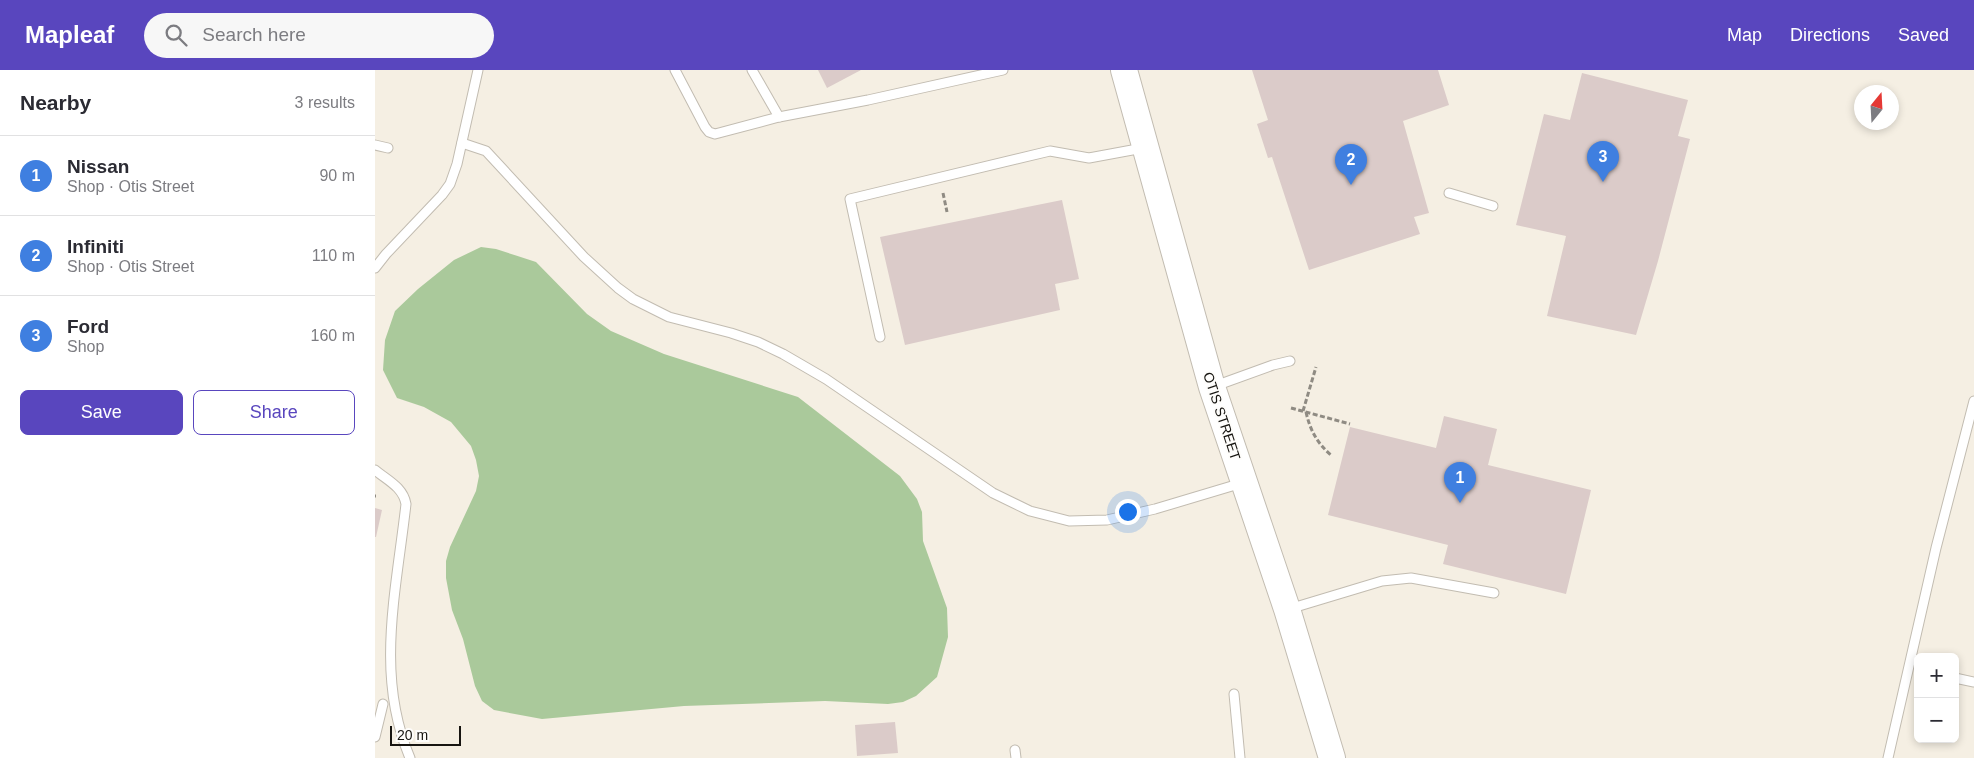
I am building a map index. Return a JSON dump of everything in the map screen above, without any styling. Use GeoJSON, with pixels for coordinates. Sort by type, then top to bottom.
{"type":"FeatureCollection","features":[{"type":"Feature","properties":{"kind":"main road","name":"OTIS STREET"},"geometry":{"type":"LineString","coordinates":[[1124,70],[1212,387],[1287,609],[1332,758]]}},
{"type":"Feature","properties":{"kind":"lane"},"geometry":{"type":"LineString","coordinates":[[375,268],[450,184],[457,164],[478,70]]}},
{"type":"Feature","properties":{"kind":"lane"},"geometry":{"type":"LineString","coordinates":[[675,70],[705,127],[709,132],[719,134],[779,117],[868,100],[1003,70]]}},
{"type":"Feature","properties":{"kind":"lane"},"geometry":{"type":"LineString","coordinates":[[752,70],[779,117]]}},
{"type":"Feature","properties":{"kind":"lane"},"geometry":{"type":"LineString","coordinates":[[462,143],[486,152],[585,257],[617,288],[633,299],[669,317],[757,342],[791,358],[993,493],[1030,511],[1069,521],[1107,520],[1155,509],[1244,482]]}},
{"type":"Feature","properties":{"kind":"lane"},"geometry":{"type":"LineString","coordinates":[[375,145],[387,148]]}},
{"type":"Feature","properties":{"kind":"lane"},"geometry":{"type":"LineString","coordinates":[[880,337],[850,199],[1050,151],[1089,158],[1146,147]]}},
{"type":"Feature","properties":{"kind":"lane"},"geometry":{"type":"LineString","coordinates":[[1449,193],[1493,206]]}},
{"type":"Feature","properties":{"kind":"lane"},"geometry":{"type":"LineString","coordinates":[[1212,387],[1273,365],[1290,361]]}},
{"type":"Feature","properties":{"kind":"lane"},"geometry":{"type":"LineString","coordinates":[[1917,653],[1938,538],[1974,405]]}},
{"type":"Feature","properties":{"kind":"lane"},"geometry":{"type":"LineString","coordinates":[[375,470],[394,484],[405,497],[406,504],[383,613]]}},
{"type":"Feature","properties":{"kind":"lane"},"geometry":{"type":"LineString","coordinates":[[375,480],[394,484]]}},
{"type":"Feature","properties":{"kind":"lane"},"geometry":{"type":"LineString","coordinates":[[1287,609],[1382,582],[1411,578],[1494,592]]}},
{"type":"Feature","properties":{"kind":"lane"},"geometry":{"type":"LineString","coordinates":[[1888,758],[1914,668]]}},
{"type":"Feature","properties":{"kind":"lane"},"geometry":{"type":"LineString","coordinates":[[1959,679],[1974,682]]}},
{"type":"Feature","properties":{"kind":"lane"},"geometry":{"type":"LineString","coordinates":[[1234,694],[1240,758]]}},
{"type":"Feature","properties":{"kind":"lane"},"geometry":{"type":"LineString","coordinates":[[375,737],[382,700],[391,728],[401,747],[410,758]]}},
{"type":"Feature","properties":{"kind":"path"},"geometry":{"type":"LineString","coordinates":[[1316,368],[1305,412],[1320,446],[1331,455]]}},
{"type":"Feature","properties":{"kind":"path"},"geometry":{"type":"LineString","coordinates":[[1291,408],[1350,424]]}},
{"type":"Feature","properties":{"kind":"green space"},"geometry":{"type":"Polygon","coordinates":[[[481,247],[496,249],[536,262],[587,314],[611,331],[664,354],[798,397],[900,476],[917,499],[922,512],[923,541],[947,608],[948,637],[937,677],[916,696],[903,702],[888,704],[825,701],[684,706],[542,719],[494,710],[482,701],[475,686],[463,639],[452,610],[446,578],[446,561],[450,547],[476,491],[479,476],[476,460],[471,446],[451,422],[424,407],[397,398],[383,370],[385,340],[395,311],[418,289],[454,260],[481,247]]]}},
{"type":"Feature","properties":{"kind":"building"},"geometry":{"type":"Polygon","coordinates":[[[818,70],[861,70],[827,88],[818,70]]]}},
{"type":"Feature","properties":{"kind":"building"},"geometry":{"type":"Polygon","coordinates":[[[1252,70],[1438,70],[1449,105],[1403,121],[1429,213],[1414,217],[1420,234],[1309,270],[1272,157],[1268,158],[1257,124],[1268,120],[1252,70]]]}},
{"type":"Feature","properties":{"kind":"building"},"geometry":{"type":"Polygon","coordinates":[[[1582,73],[1688,100],[1678,136],[1690,139],[1658,261],[1636,335],[1547,316],[1566,236],[1516,225],[1544,114],[1570,120],[1582,73]]]}},
{"type":"Feature","properties":{"kind":"building"},"geometry":{"type":"Polygon","coordinates":[[[1062,200],[1079,279],[1055,284],[1060,310],[905,345],[880,237],[1062,200]]]}},
{"type":"Feature","properties":{"kind":"building"},"geometry":{"type":"Polygon","coordinates":[[[1444,416],[1497,429],[1488,465],[1591,490],[1566,594],[1443,564],[1448,545],[1328,515],[1350,427],[1436,448],[1444,416]]]}},
{"type":"Feature","properties":{"kind":"building"},"geometry":{"type":"Polygon","coordinates":[[[375,508],[382,510],[376,537],[375,537],[375,508]]]}},
{"type":"Feature","properties":{"kind":"building"},"geometry":{"type":"Polygon","coordinates":[[[895,722],[898,753],[857,756],[855,725],[895,722]]]}},
{"type":"Feature","properties":{"kind":"place","name":"Ford"},"geometry":{"type":"Point","coordinates":[1603,182]}},
{"type":"Feature","properties":{"kind":"place","name":"Infiniti"},"geometry":{"type":"Point","coordinates":[1351,185]}},
{"type":"Feature","properties":{"kind":"place","name":"Nissan"},"geometry":{"type":"Point","coordinates":[1460,503]}}]}
